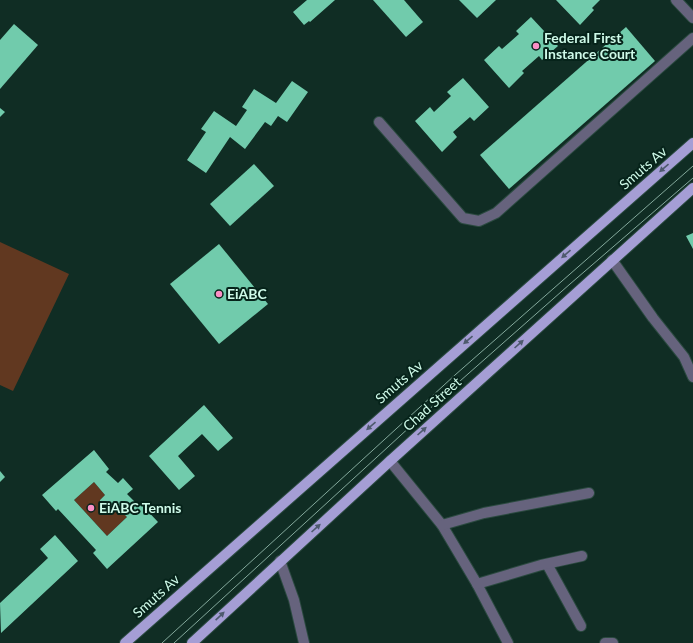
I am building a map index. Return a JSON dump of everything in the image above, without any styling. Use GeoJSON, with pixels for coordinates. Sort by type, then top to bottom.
{"type":"FeatureCollection","features":[{"type":"Feature","properties":{"kind":"main road","name":"Smuts Av"},"geometry":{"type":"LineString","coordinates":[[125,643],[693,143]]}},
{"type":"Feature","properties":{"kind":"main road","name":"Chad Street"},"geometry":{"type":"LineString","coordinates":[[192,643],[390,461],[693,188]]}},
{"type":"Feature","properties":{"kind":"street"},"geometry":{"type":"LineString","coordinates":[[676,0],[693,18]]}},
{"type":"Feature","properties":{"kind":"street"},"geometry":{"type":"LineString","coordinates":[[379,122],[463,218],[479,221],[496,213],[693,38]]}},
{"type":"Feature","properties":{"kind":"street"},"geometry":{"type":"LineString","coordinates":[[612,260],[653,318],[684,357],[693,377]]}},
{"type":"Feature","properties":{"kind":"street"},"geometry":{"type":"LineString","coordinates":[[390,461],[442,525],[477,584],[508,643]]}},
{"type":"Feature","properties":{"kind":"street"},"geometry":{"type":"LineString","coordinates":[[442,525],[484,513],[589,493]]}},
{"type":"Feature","properties":{"kind":"street"},"geometry":{"type":"LineString","coordinates":[[477,584],[547,564],[582,556]]}},
{"type":"Feature","properties":{"kind":"street"},"geometry":{"type":"LineString","coordinates":[[280,561],[294,600],[304,643]]}},
{"type":"Feature","properties":{"kind":"street"},"geometry":{"type":"LineString","coordinates":[[547,564],[581,626]]}},
{"type":"Feature","properties":{"kind":"street"},"geometry":{"type":"LineString","coordinates":[[606,643],[613,643]]}},
{"type":"Feature","properties":{"kind":"shaded area"},"geometry":{"type":"Polygon","coordinates":[[[0,242],[69,274],[13,391],[0,385],[0,242]]]}},
{"type":"Feature","properties":{"kind":"shaded area","name":"EiABC Tennis"},"geometry":{"type":"Polygon","coordinates":[[[94,482],[105,495],[100,500],[100,506],[103,510],[109,510],[115,505],[127,517],[107,536],[74,500],[94,482]]]}},
{"type":"Feature","properties":{"kind":"building"},"geometry":{"type":"Polygon","coordinates":[[[307,0],[335,0],[310,22],[309,21],[304,25],[293,12],[307,0]]]}},
{"type":"Feature","properties":{"kind":"building"},"geometry":{"type":"Polygon","coordinates":[[[373,0],[404,0],[423,22],[406,37],[373,0]]]}},
{"type":"Feature","properties":{"kind":"building"},"geometry":{"type":"Polygon","coordinates":[[[459,0],[496,0],[477,18],[459,0]]]}},
{"type":"Feature","properties":{"kind":"building"},"geometry":{"type":"Polygon","coordinates":[[[556,0],[600,0],[592,8],[594,10],[580,25],[556,0]]]}},
{"type":"Feature","properties":{"kind":"building"},"geometry":{"type":"Polygon","coordinates":[[[531,17],[558,46],[542,60],[539,56],[522,71],[524,73],[509,88],[484,60],[499,46],[502,49],[519,34],[516,31],[531,17]]]}},
{"type":"Feature","properties":{"kind":"building"},"geometry":{"type":"Polygon","coordinates":[[[14,24],[38,45],[0,89],[0,40],[14,24]]]}},
{"type":"Feature","properties":{"kind":"building"},"geometry":{"type":"Polygon","coordinates":[[[626,27],[655,61],[509,189],[480,155],[626,27]]]}},
{"type":"Feature","properties":{"kind":"building"},"geometry":{"type":"Polygon","coordinates":[[[463,78],[489,107],[474,121],[470,117],[453,132],[457,137],[442,152],[415,121],[430,107],[434,112],[451,96],[447,92],[463,78]]]}},
{"type":"Feature","properties":{"kind":"building"},"geometry":{"type":"Polygon","coordinates":[[[292,81],[308,92],[287,122],[278,116],[271,126],[265,122],[245,149],[230,137],[206,173],[187,160],[206,132],[201,129],[214,111],[236,126],[247,110],[242,107],[254,89],[276,103],[292,81]]]}},
{"type":"Feature","properties":{"kind":"building"},"geometry":{"type":"Polygon","coordinates":[[[0,108],[5,112],[0,117],[0,108]]]}},
{"type":"Feature","properties":{"kind":"building"},"geometry":{"type":"Polygon","coordinates":[[[254,164],[274,186],[230,226],[210,204],[254,164]]]}},
{"type":"Feature","properties":{"kind":"building"},"geometry":{"type":"Polygon","coordinates":[[[693,233],[693,249],[686,236],[693,233]]]}},
{"type":"Feature","properties":{"kind":"building","name":"EiABC"},"geometry":{"type":"Polygon","coordinates":[[[219,244],[268,304],[219,344],[170,284],[219,244]]]}},
{"type":"Feature","properties":{"kind":"building"},"geometry":{"type":"Polygon","coordinates":[[[204,405],[233,438],[218,451],[202,434],[178,456],[195,476],[179,490],[149,456],[204,405]]]}},
{"type":"Feature","properties":{"kind":"building"},"geometry":{"type":"Polygon","coordinates":[[[94,450],[109,469],[106,472],[118,483],[123,478],[133,489],[127,494],[139,506],[141,504],[158,522],[107,569],[93,553],[96,550],[58,509],[56,511],[42,495],[94,450]],[[94,482],[74,500],[107,536],[127,517],[115,505],[109,510],[103,510],[100,506],[100,500],[105,495],[94,482]]]}},
{"type":"Feature","properties":{"kind":"building"},"geometry":{"type":"Polygon","coordinates":[[[0,471],[5,477],[0,482],[0,471]]]}},
{"type":"Feature","properties":{"kind":"building"},"geometry":{"type":"Polygon","coordinates":[[[55,535],[78,561],[1,633],[0,603],[48,558],[40,549],[55,535]]]}},
{"type":"Feature","properties":{"kind":"tram line"},"geometry":{"type":"LineString","coordinates":[[162,643],[455,375],[693,166]]}},
{"type":"Feature","properties":{"kind":"tram line"},"geometry":{"type":"LineString","coordinates":[[174,643],[460,381],[693,178]]}},
{"type":"Feature","properties":{"kind":"place","name":"Federal First Instance Court"},"geometry":{"type":"Point","coordinates":[536,46]}},
{"type":"Feature","properties":{"kind":"place","name":"EiABC"},"geometry":{"type":"Point","coordinates":[219,294]}},
{"type":"Feature","properties":{"kind":"place","name":"EiABC Tennis"},"geometry":{"type":"Point","coordinates":[91,508]}}]}
